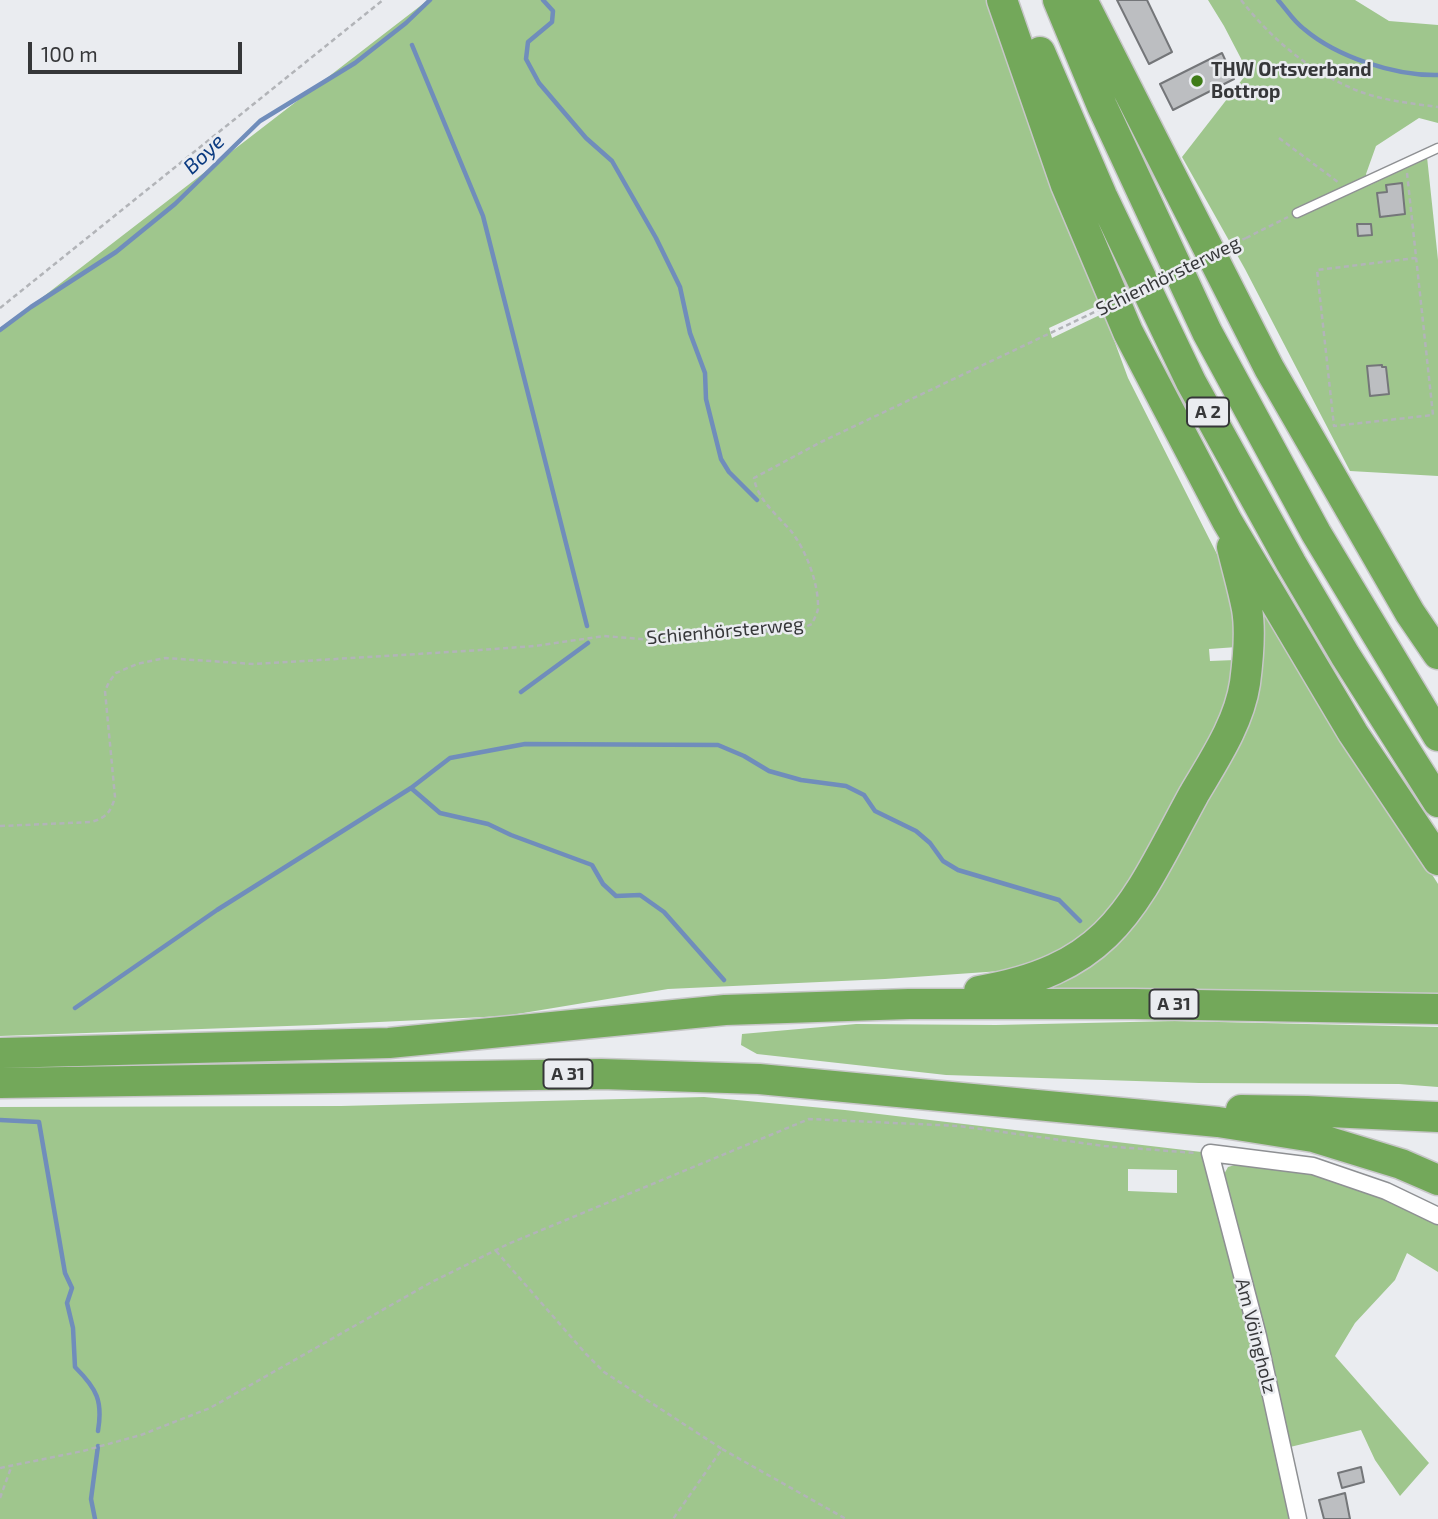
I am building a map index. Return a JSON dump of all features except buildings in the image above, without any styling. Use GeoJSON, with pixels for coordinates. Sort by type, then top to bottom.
{"type":"FeatureCollection","features":[{"type":"Feature","properties":{"kind":"highway"},"geometry":{"type":"LineString","coordinates":[[1002,0],[1066,185],[1128,332],[1227,521],[1353,733],[1438,860]]}},
{"type":"Feature","properties":{"kind":"highway","name":"A 2"},"geometry":{"type":"LineString","coordinates":[[1018,0],[1102,196],[1191,382],[1331,632],[1438,802]]}},
{"type":"Feature","properties":{"kind":"highway","name":"A 2"},"geometry":{"type":"LineString","coordinates":[[1058,0],[1101,106],[1207,332],[1317,533],[1438,736]]}},
{"type":"Feature","properties":{"kind":"highway"},"geometry":{"type":"LineString","coordinates":[[1082,0],[1269,368],[1410,613],[1438,654]]}},
{"type":"Feature","properties":{"kind":"highway"},"geometry":{"type":"LineString","coordinates":[[909,1004],[1006,987],[1057,970],[1095,946],[1135,902],[1226,737],[1236,716],[1244,687],[1247,611],[1227,521]]}},
{"type":"Feature","properties":{"kind":"highway","name":"A 31"},"geometry":{"type":"LineString","coordinates":[[0,1053],[389,1043],[725,1010],[909,1004],[1134,1004],[1438,1009]]}},
{"type":"Feature","properties":{"kind":"highway","name":"A 31"},"geometry":{"type":"LineString","coordinates":[[0,1083],[601,1074],[759,1079],[1083,1109]]}},
{"type":"Feature","properties":{"kind":"highway"},"geometry":{"type":"LineString","coordinates":[[1083,1109],[1307,1111],[1438,1117]]}},
{"type":"Feature","properties":{"kind":"highway"},"geometry":{"type":"LineString","coordinates":[[1083,1109],[1218,1122],[1313,1137],[1401,1164],[1438,1180]]}},
{"type":"Feature","properties":{"kind":"street"},"geometry":{"type":"LineString","coordinates":[[1210,1153],[1313,1166],[1386,1191],[1438,1216]]}},
{"type":"Feature","properties":{"kind":"street","name":"Am Vöingholz"},"geometry":{"type":"LineString","coordinates":[[1210,1153],[1258,1336],[1298,1519]]}},
{"type":"Feature","properties":{"kind":"lane"},"geometry":{"type":"LineString","coordinates":[[1297,213],[1438,148]]}},
{"type":"Feature","properties":{"kind":"lane"},"geometry":{"type":"LineString","coordinates":[[1410,613],[1438,664]]}},
{"type":"Feature","properties":{"kind":"path"},"geometry":{"type":"LineString","coordinates":[[0,308],[383,0]]}},
{"type":"Feature","properties":{"kind":"path"},"geometry":{"type":"LineString","coordinates":[[1241,0],[1283,46],[1313,69],[1350,88],[1393,100],[1438,107]]}},
{"type":"Feature","properties":{"kind":"path"},"geometry":{"type":"LineString","coordinates":[[1279,138],[1347,190]]}},
{"type":"Feature","properties":{"kind":"path"},"geometry":{"type":"LineString","coordinates":[[1405,163],[1416,258],[1433,415],[1334,426],[1317,270],[1416,258]]}},
{"type":"Feature","properties":{"kind":"path","name":"Schienhörsterweg"},"geometry":{"type":"LineString","coordinates":[[0,826],[91,822],[103,819],[111,811],[115,797],[105,691],[116,673],[137,664],[165,658],[254,664],[324,660],[535,646],[604,636],[653,640],[800,629],[812,624],[818,610],[816,590],[806,557],[794,535],[761,496],[754,478],[821,442],[1297,213]]}},
{"type":"Feature","properties":{"kind":"path"},"geometry":{"type":"LineString","coordinates":[[0,1468],[141,1436],[210,1408],[430,1283],[520,1239],[809,1119],[959,1126],[1104,1146],[1210,1153]]}},
{"type":"Feature","properties":{"kind":"path"},"geometry":{"type":"LineString","coordinates":[[496,1251],[604,1372],[722,1449],[846,1519]]}},
{"type":"Feature","properties":{"kind":"path"},"geometry":{"type":"LineString","coordinates":[[673,1519],[722,1449]]}},
{"type":"Feature","properties":{"kind":"path"},"geometry":{"type":"LineString","coordinates":[[0,1497],[12,1465]]}},
{"type":"Feature","properties":{"kind":"green space"},"geometry":{"type":"Polygon","coordinates":[[[428,0],[989,0],[1101,304],[1049,328],[1052,338],[1104,313],[1128,378],[1225,570],[1236,620],[1237,647],[1209,649],[1210,661],[1235,660],[1233,678],[1211,744],[1131,892],[1065,958],[1001,971],[668,989],[505,1016],[0,1036],[0,330],[428,0]]]}},
{"type":"Feature","properties":{"kind":"green space"},"geometry":{"type":"Polygon","coordinates":[[[1208,0],[1355,0],[1389,21],[1438,25],[1438,123],[1419,118],[1376,146],[1366,174],[1370,185],[1427,157],[1438,260],[1438,476],[1350,471],[1245,269],[1182,157],[1248,72],[1208,0]]]}},
{"type":"Feature","properties":{"kind":"green space"},"geometry":{"type":"Polygon","coordinates":[[[1255,592],[1438,884],[1438,997],[1028,991],[1055,981],[1233,746],[1255,592]]]}},
{"type":"Feature","properties":{"kind":"green space"},"geometry":{"type":"Polygon","coordinates":[[[1175,1021],[1438,1027],[1438,1087],[946,1075],[757,1054],[741,1045],[742,1034],[856,1024],[996,1025],[1175,1021]]]}},
{"type":"Feature","properties":{"kind":"green space"},"geometry":{"type":"Polygon","coordinates":[[[704,1097],[845,1110],[1210,1153],[1298,1519],[0,1519],[0,1107],[341,1106],[704,1097]],[[1128,1169],[1128,1191],[1177,1193],[1177,1170],[1128,1169]]]}},
{"type":"Feature","properties":{"kind":"green space"},"geometry":{"type":"Polygon","coordinates":[[[1238,1164],[1299,1169],[1369,1192],[1438,1221],[1438,1272],[1407,1253],[1395,1280],[1355,1323],[1335,1356],[1429,1463],[1400,1496],[1375,1460],[1361,1430],[1290,1447],[1223,1176],[1228,1167],[1238,1164]]]}},
{"type":"Feature","properties":{"kind":"waterway","name":"Boye"},"geometry":{"type":"LineString","coordinates":[[0,330],[116,252],[175,204],[260,121],[355,63],[406,23],[430,0]]}},
{"type":"Feature","properties":{"kind":"waterway"},"geometry":{"type":"LineString","coordinates":[[543,0],[553,11],[552,22],[528,42],[526,59],[539,83],[586,138],[612,161],[656,238],[680,287],[690,333],[705,373],[706,399],[721,459],[729,472],[757,500]]}},
{"type":"Feature","properties":{"kind":"waterway"},"geometry":{"type":"LineString","coordinates":[[1278,0],[1304,29],[1350,56],[1385,68],[1438,75]]}},
{"type":"Feature","properties":{"kind":"waterway"},"geometry":{"type":"LineString","coordinates":[[412,45],[483,216],[587,626]]}},
{"type":"Feature","properties":{"kind":"waterway"},"geometry":{"type":"LineString","coordinates":[[521,692],[588,643]]}},
{"type":"Feature","properties":{"kind":"waterway"},"geometry":{"type":"LineString","coordinates":[[75,1008],[217,910],[411,788],[450,758],[525,744],[718,745],[769,771],[801,780],[846,786],[864,795],[875,811],[916,831],[930,843],[943,861],[958,870],[1059,900],[1080,921]]}},
{"type":"Feature","properties":{"kind":"waterway"},"geometry":{"type":"LineString","coordinates":[[411,788],[440,813],[488,824],[592,865],[603,884],[616,896],[640,895],[664,912],[724,980]]}},
{"type":"Feature","properties":{"kind":"waterway"},"geometry":{"type":"LineString","coordinates":[[0,1120],[39,1122],[65,1273],[72,1288],[67,1303],[73,1328],[75,1367],[97,1396],[100,1411],[98,1431]]}},
{"type":"Feature","properties":{"kind":"waterway"},"geometry":{"type":"LineString","coordinates":[[95,1519],[91,1499],[98,1446]]}},
{"type":"Feature","properties":{"kind":"place","name":"THW Ortsverband Bottrop"},"geometry":{"type":"Point","coordinates":[1197,81]}}]}
